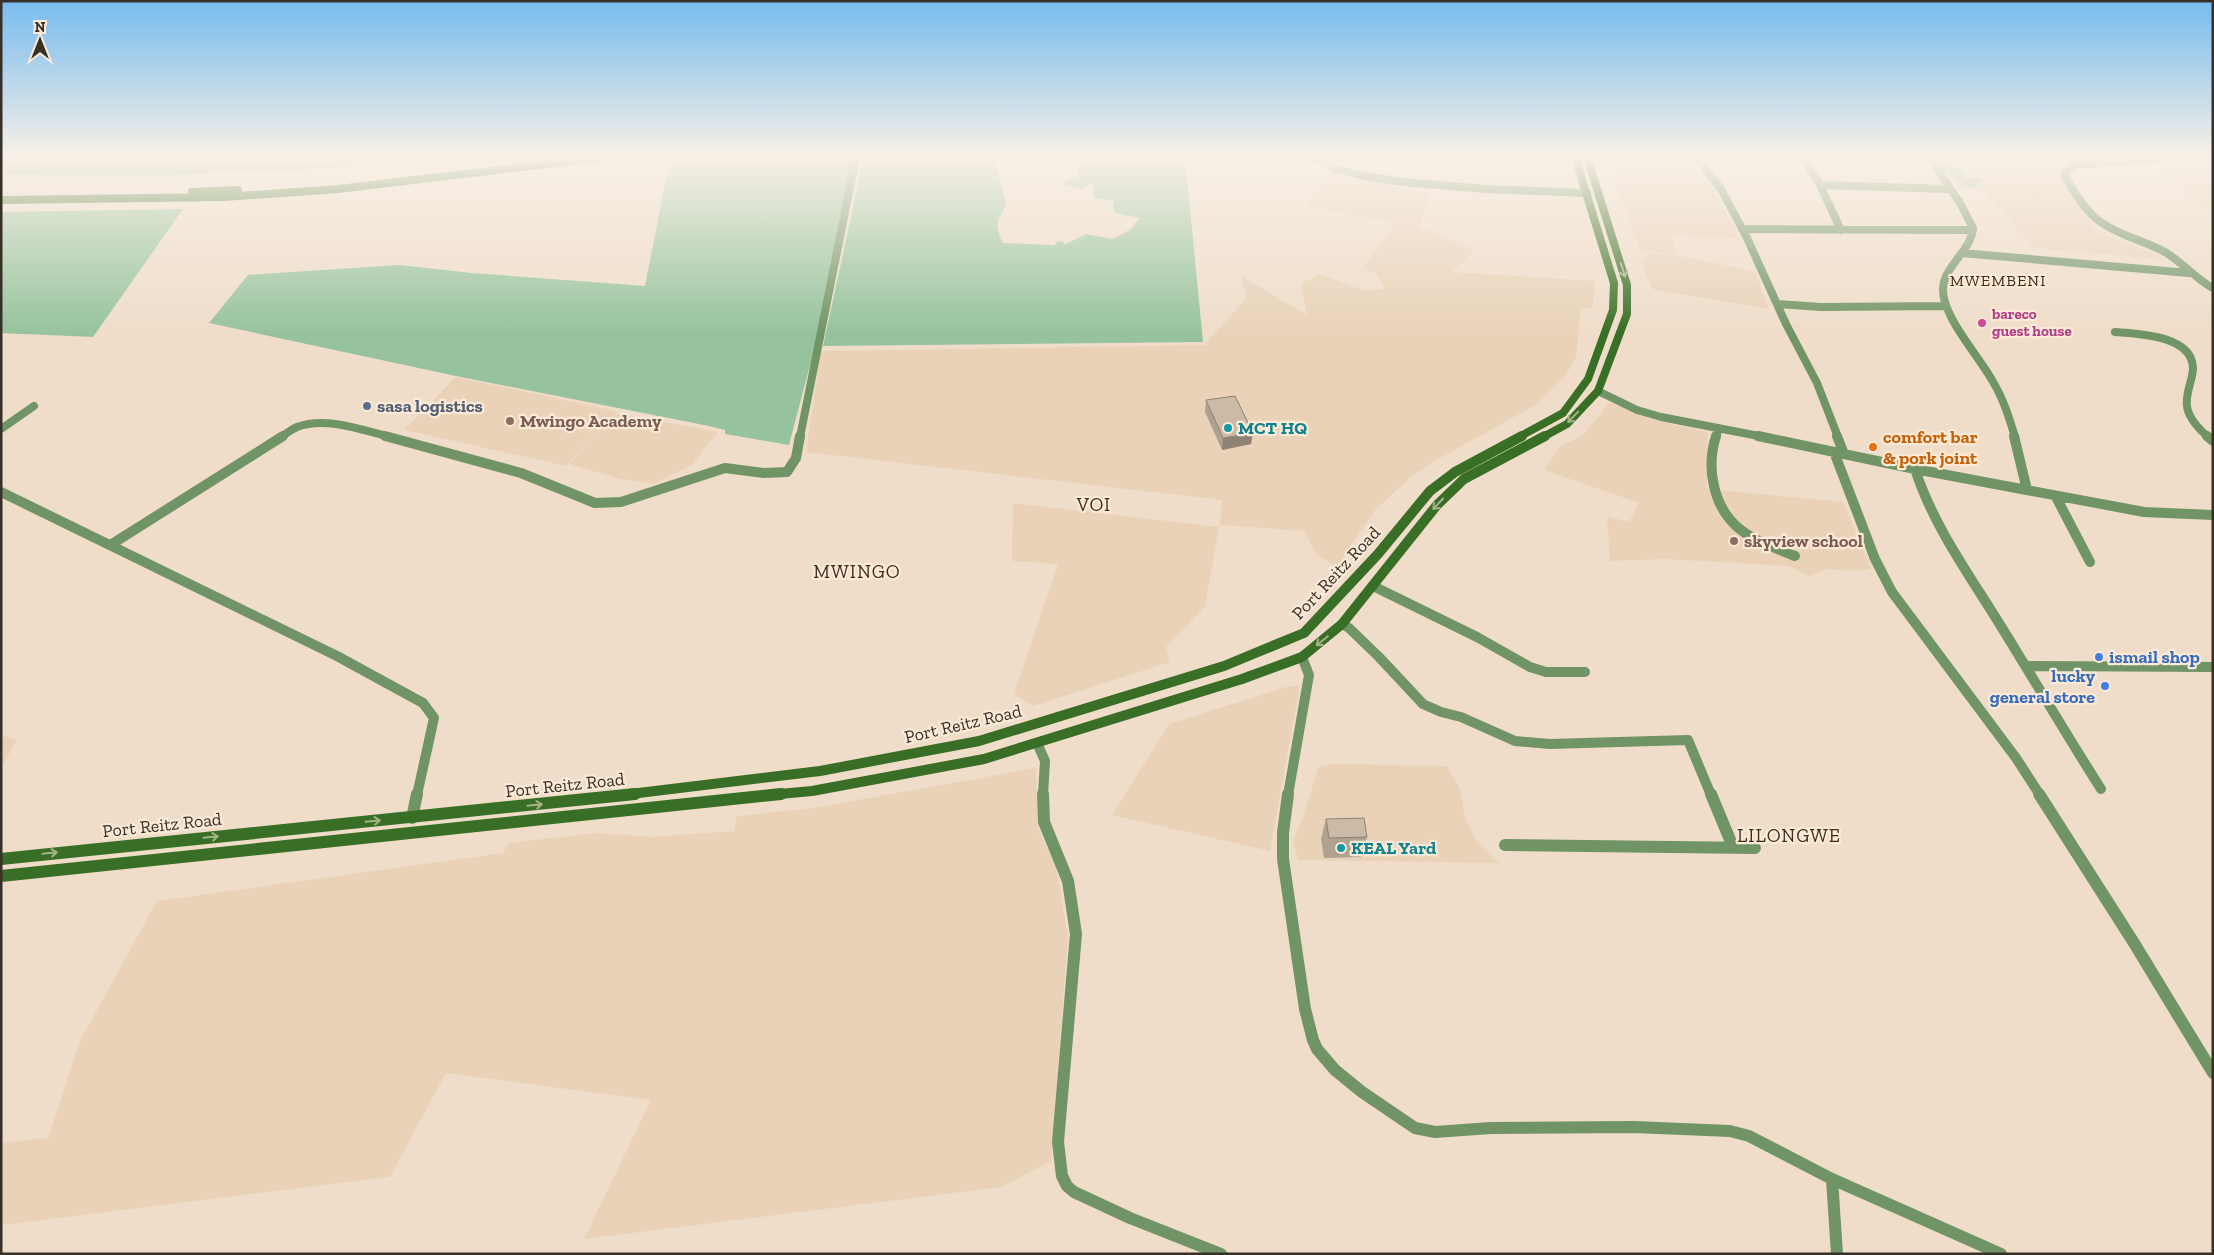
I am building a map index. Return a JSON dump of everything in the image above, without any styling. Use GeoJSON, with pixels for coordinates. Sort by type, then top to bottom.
{"type":"FeatureCollection","features":[{"type":"Feature","properties":{"kind":"main road","name":"Port Reitz Road"},"geometry":{"type":"LineString","coordinates":[[1,859],[676,790],[820,771],[978,741],[1224,666],[1304,633],[1378,554],[1430,491],[1455,472],[1563,413],[1588,379],[1613,310],[1614,283],[1594,216]]}},
{"type":"Feature","properties":{"kind":"main road"},"geometry":{"type":"LineString","coordinates":[[1,876],[812,791],[984,759],[1242,679],[1302,657],[1342,624],[1437,505],[1464,479],[1567,424],[1598,391],[1627,314],[1627,285],[1605,216]]}},
{"type":"Feature","properties":{"kind":"street"},"geometry":{"type":"LineString","coordinates":[[112,544],[281,436],[297,427],[312,424],[343,425],[418,444],[521,473],[595,503],[621,502],[725,468],[764,473],[787,472],[796,458],[844,216]]}},
{"type":"Feature","properties":{"kind":"street"},"geometry":{"type":"LineString","coordinates":[[1735,216],[1786,324],[1817,383],[1875,559],[1892,592],[2016,758],[2124,927],[2213,1073]]}},
{"type":"Feature","properties":{"kind":"street"},"geometry":{"type":"LineString","coordinates":[[1834,216],[1841,230]]}},
{"type":"Feature","properties":{"kind":"street"},"geometry":{"type":"LineString","coordinates":[[1967,216],[1973,230],[1970,241],[1947,272],[1943,286],[1943,299],[1950,316],[1994,384],[2006,408],[2027,490]]}},
{"type":"Feature","properties":{"kind":"street"},"geometry":{"type":"LineString","coordinates":[[2094,216],[2102,223],[2165,252],[2184,265],[2189,273],[2211,287]]}},
{"type":"Feature","properties":{"kind":"street"},"geometry":{"type":"LineString","coordinates":[[1742,229],[1973,230]]}},
{"type":"Feature","properties":{"kind":"street"},"geometry":{"type":"LineString","coordinates":[[1962,253],[2189,273]]}},
{"type":"Feature","properties":{"kind":"street"},"geometry":{"type":"LineString","coordinates":[[1778,304],[1821,307],[1946,306]]}},
{"type":"Feature","properties":{"kind":"street"},"geometry":{"type":"LineString","coordinates":[[2115,332],[2158,338],[2172,342],[2186,351],[2191,359],[2193,373],[2186,402],[2187,412],[2202,433],[2213,441]]}},
{"type":"Feature","properties":{"kind":"street"},"geometry":{"type":"LineString","coordinates":[[1598,391],[1637,410],[1653,415],[1915,469],[2056,497],[2156,514],[2213,515]]}},
{"type":"Feature","properties":{"kind":"street"},"geometry":{"type":"LineString","coordinates":[[1,429],[34,406]]}},
{"type":"Feature","properties":{"kind":"street"},"geometry":{"type":"LineString","coordinates":[[1719,428],[1712,446],[1710,459],[1715,498],[1720,510],[1734,526],[1745,534],[1795,556]]}},
{"type":"Feature","properties":{"kind":"street"},"geometry":{"type":"LineString","coordinates":[[1915,469],[1923,494],[1936,521],[2026,666],[2054,716],[2101,789]]}},
{"type":"Feature","properties":{"kind":"street"},"geometry":{"type":"LineString","coordinates":[[1,492],[112,544],[337,656],[423,703],[430,710],[434,718],[412,818]]}},
{"type":"Feature","properties":{"kind":"street"},"geometry":{"type":"LineString","coordinates":[[2056,497],[2090,562]]}},
{"type":"Feature","properties":{"kind":"street"},"geometry":{"type":"LineString","coordinates":[[1373,586],[1530,667],[1546,672],[1566,674],[1585,672]]}},
{"type":"Feature","properties":{"kind":"street"},"geometry":{"type":"LineString","coordinates":[[1342,624],[1349,628],[1379,657],[1423,704],[1440,712],[1461,717],[1516,741],[1550,744],[1688,740],[1733,847]]}},
{"type":"Feature","properties":{"kind":"street"},"geometry":{"type":"LineString","coordinates":[[1302,657],[1309,675],[1286,805],[1283,859],[1305,1009],[1309,1028],[1316,1047],[1323,1058],[1364,1092],[1415,1128],[1424,1130],[1435,1132],[1491,1128],[1634,1127],[1730,1132],[1748,1136],[1832,1179],[2001,1254]]}},
{"type":"Feature","properties":{"kind":"street"},"geometry":{"type":"LineString","coordinates":[[2026,666],[2213,667]]}},
{"type":"Feature","properties":{"kind":"street"},"geometry":{"type":"LineString","coordinates":[[1037,743],[1044,761],[1044,822],[1068,881],[1076,934],[1058,1142],[1061,1176],[1073,1192],[1087,1199],[1142,1224],[1221,1254]]}},
{"type":"Feature","properties":{"kind":"street"},"geometry":{"type":"LineString","coordinates":[[1505,845],[1755,848]]}},
{"type":"Feature","properties":{"kind":"street"},"geometry":{"type":"LineString","coordinates":[[1832,1179],[1837,1254]]}},
{"type":"Feature","properties":{"kind":"shaded area"},"geometry":{"type":"Polygon","coordinates":[[[1361,216],[1423,216],[1420,228],[1361,216]]]}},
{"type":"Feature","properties":{"kind":"shaded area"},"geometry":{"type":"Polygon","coordinates":[[[1628,216],[1728,216],[1739,238],[1672,236],[1677,254],[1640,251],[1628,216]]]}},
{"type":"Feature","properties":{"kind":"shaded area"},"geometry":{"type":"Polygon","coordinates":[[[2005,216],[2086,216],[2100,234],[2158,255],[2161,259],[2034,248],[2005,216]]]}},
{"type":"Feature","properties":{"kind":"shaded area"},"geometry":{"type":"Polygon","coordinates":[[[1395,223],[1425,230],[1475,250],[1452,272],[1595,281],[1592,308],[1581,308],[1576,357],[1566,375],[1537,404],[1433,462],[1411,477],[1375,510],[1336,567],[1317,555],[1304,531],[1220,525],[1222,500],[806,452],[821,351],[1205,345],[1247,297],[1241,276],[1307,315],[1301,284],[1319,274],[1365,291],[1385,289],[1377,274],[1363,268],[1395,223]]]}},
{"type":"Feature","properties":{"kind":"shaded area"},"geometry":{"type":"Polygon","coordinates":[[[1647,253],[1676,255],[1748,270],[1756,274],[1769,309],[1652,289],[1640,259],[1647,259],[1647,253]]]}},
{"type":"Feature","properties":{"kind":"shaded area","name":"Mwingo Academy"},"geometry":{"type":"Polygon","coordinates":[[[456,377],[616,411],[566,466],[404,430],[456,377]]]}},
{"type":"Feature","properties":{"kind":"shaded area"},"geometry":{"type":"Polygon","coordinates":[[[1610,402],[1649,419],[1708,432],[1707,489],[1843,502],[1871,569],[1858,571],[1827,569],[1809,576],[1789,566],[1666,559],[1610,561],[1607,516],[1629,522],[1639,503],[1544,470],[1560,447],[1584,434],[1610,402]]]}},
{"type":"Feature","properties":{"kind":"shaded area"},"geometry":{"type":"Polygon","coordinates":[[[615,413],[718,432],[692,465],[653,484],[620,479],[569,464],[615,413]]]}},
{"type":"Feature","properties":{"kind":"shaded area"},"geometry":{"type":"Polygon","coordinates":[[[1013,503],[1219,527],[1205,607],[1166,647],[1170,662],[1033,706],[1014,694],[1058,564],[1012,561],[1013,503]]]}},
{"type":"Feature","properties":{"kind":"shaded area"},"geometry":{"type":"Polygon","coordinates":[[[1300,685],[1270,851],[1112,815],[1169,724],[1286,687],[1300,685]]]}},
{"type":"Feature","properties":{"kind":"shaded area"},"geometry":{"type":"Polygon","coordinates":[[[1,736],[17,739],[1,769],[1,736]]]}},
{"type":"Feature","properties":{"kind":"shaded area"},"geometry":{"type":"Polygon","coordinates":[[[1335,764],[1447,766],[1460,789],[1465,816],[1476,841],[1500,863],[1298,860],[1293,841],[1304,814],[1319,766],[1335,764]]]}},
{"type":"Feature","properties":{"kind":"shaded area"},"geometry":{"type":"Polygon","coordinates":[[[1036,768],[1038,829],[1056,866],[1068,937],[1051,1161],[1001,1187],[584,1239],[651,1100],[446,1073],[390,1177],[1,1225],[1,1143],[48,1138],[80,1041],[157,901],[503,853],[509,843],[596,833],[651,837],[734,831],[737,816],[813,808],[1036,768]]]}},
{"type":"Feature","properties":{"kind":"green space"},"geometry":{"type":"Polygon","coordinates":[[[1,216],[178,216],[93,337],[1,333],[1,216]]]}},
{"type":"Feature","properties":{"kind":"green space"},"geometry":{"type":"Polygon","coordinates":[[[659,216],[842,216],[820,327],[789,445],[725,434],[725,430],[709,426],[456,376],[209,323],[248,275],[399,265],[472,273],[645,286],[659,216]]]}},
{"type":"Feature","properties":{"kind":"green space"},"geometry":{"type":"Polygon","coordinates":[[[851,216],[1000,216],[998,232],[1003,243],[1055,245],[1056,242],[1063,241],[1064,245],[1086,234],[1113,239],[1131,229],[1140,218],[1128,216],[1191,216],[1203,342],[823,346],[851,216]]]}},
{"type":"Feature","properties":{"kind":"building"},"geometry":{"type":"Polygon","coordinates":[[[1235,396],[1253,433],[1223,438],[1206,400],[1235,396]]]}},
{"type":"Feature","properties":{"kind":"building"},"geometry":{"type":"Polygon","coordinates":[[[1364,818],[1367,837],[1329,838],[1326,819],[1364,818]]]}},
{"type":"Feature","properties":{"kind":"place","name":"bareco guest house"},"geometry":{"type":"Point","coordinates":[1982,323]}},
{"type":"Feature","properties":{"kind":"place","name":"sasa logistics"},"geometry":{"type":"Point","coordinates":[367,406]}},
{"type":"Feature","properties":{"kind":"place","name":"Mwingo Academy"},"geometry":{"type":"Point","coordinates":[510,421]}},
{"type":"Feature","properties":{"kind":"place","name":"MCT HQ"},"geometry":{"type":"Point","coordinates":[1228,428]}},
{"type":"Feature","properties":{"kind":"place","name":"comfort bar & pork joint"},"geometry":{"type":"Point","coordinates":[1873,447]}},
{"type":"Feature","properties":{"kind":"place","name":"skyview school"},"geometry":{"type":"Point","coordinates":[1734,541]}},
{"type":"Feature","properties":{"kind":"place","name":"ismail shop"},"geometry":{"type":"Point","coordinates":[2099,657]}},
{"type":"Feature","properties":{"kind":"place","name":"lucky general store"},"geometry":{"type":"Point","coordinates":[2105,686]}},
{"type":"Feature","properties":{"kind":"place","name":"KEAL Yard"},"geometry":{"type":"Point","coordinates":[1341,848]}},
{"type":"Feature","properties":{"kind":"district","name":"MWEMBENI"},"geometry":{"type":"Point","coordinates":[1998,280]}},
{"type":"Feature","properties":{"kind":"district","name":"VOI"},"geometry":{"type":"Point","coordinates":[1094,504]}},
{"type":"Feature","properties":{"kind":"district","name":"MWINGO"},"geometry":{"type":"Point","coordinates":[857,571]}},
{"type":"Feature","properties":{"kind":"district","name":"LILONGWE"},"geometry":{"type":"Point","coordinates":[1789,835]}}]}
